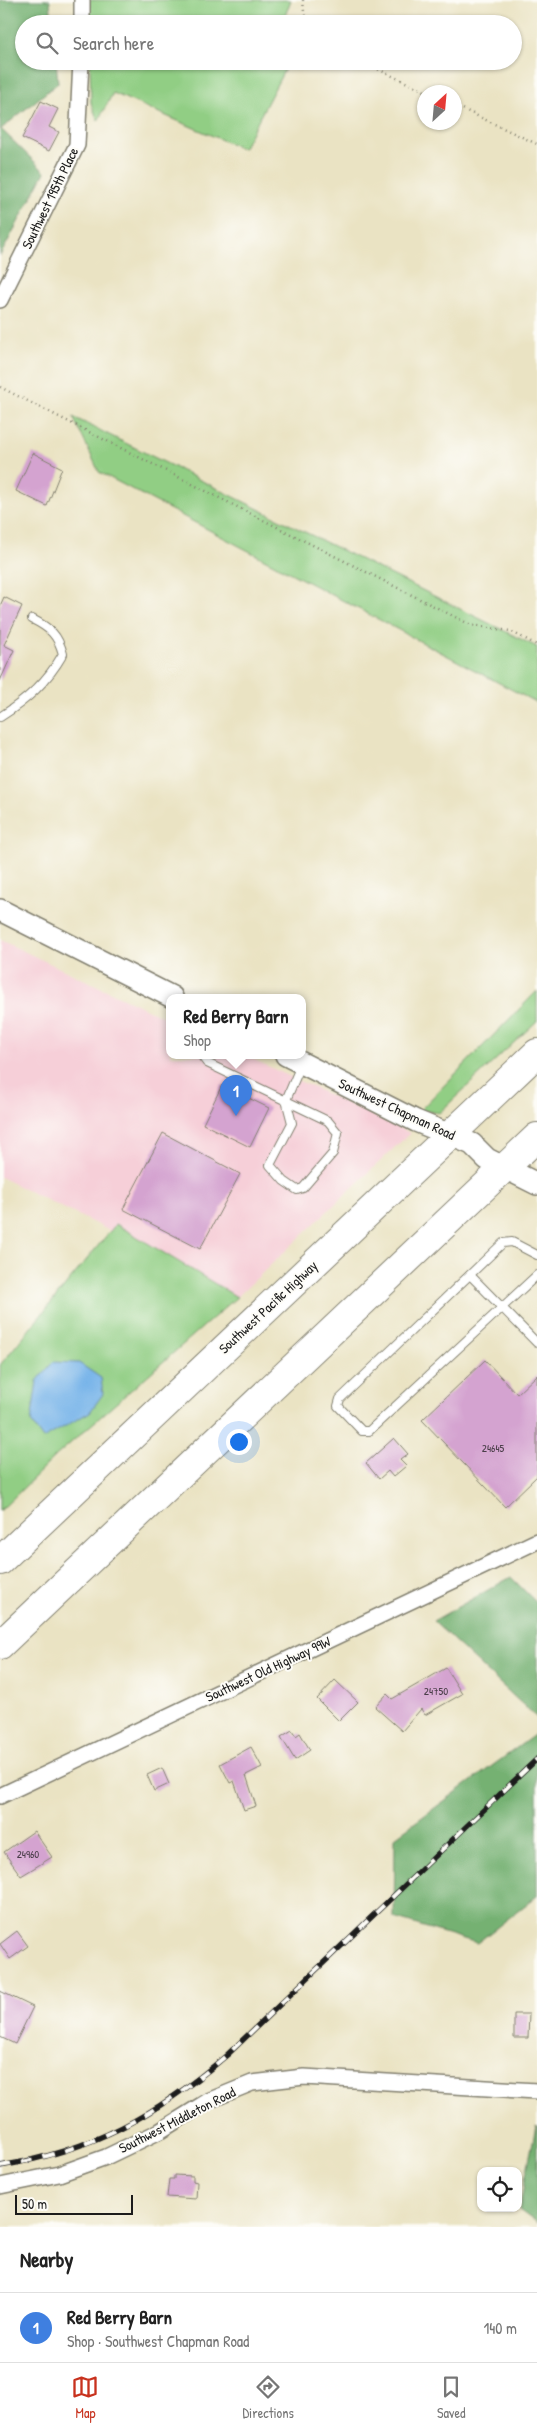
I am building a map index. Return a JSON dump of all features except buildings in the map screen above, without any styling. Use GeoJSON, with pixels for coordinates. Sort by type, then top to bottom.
{"type":"FeatureCollection","features":[{"type":"Feature","properties":{"kind":"highway","name":"Southwest Pacific Highway"},"geometry":{"type":"LineString","coordinates":[[0,1562],[537,1053]]}},
{"type":"Feature","properties":{"kind":"highway"},"geometry":{"type":"LineString","coordinates":[[0,1645],[537,1137]]}},
{"type":"Feature","properties":{"kind":"street"},"geometry":{"type":"LineString","coordinates":[[82,0],[82,15]]}},
{"type":"Feature","properties":{"kind":"street","name":"Southwest 195th Place"},"geometry":{"type":"LineString","coordinates":[[0,300],[77,145],[81,70]]}},
{"type":"Feature","properties":{"kind":"street"},"geometry":{"type":"LineString","coordinates":[[0,910],[166,994]]}},
{"type":"Feature","properties":{"kind":"street","name":"Southwest Chapman Road"},"geometry":{"type":"LineString","coordinates":[[294,1059],[416,1120],[472,1144],[486,1159],[537,1184]]}},
{"type":"Feature","properties":{"kind":"street","name":"Southwest Old Highway 99W"},"geometry":{"type":"LineString","coordinates":[[0,1796],[537,1541]]}},
{"type":"Feature","properties":{"kind":"street","name":"Southwest Middleton Road"},"geometry":{"type":"LineString","coordinates":[[0,2186],[58,2174],[106,2157],[160,2131],[208,2101],[252,2083],[304,2077],[537,2091]]}},
{"type":"Feature","properties":{"kind":"lane"},"geometry":{"type":"LineString","coordinates":[[0,717],[19,705],[51,676],[63,654],[59,639],[44,626],[32,619]]}},
{"type":"Feature","properties":{"kind":"lane"},"geometry":{"type":"LineString","coordinates":[[204,1059],[207,1063],[286,1100],[328,1121],[338,1133],[333,1153],[303,1188],[297,1190],[284,1181],[270,1165],[292,1123],[286,1100],[294,1059]]}},
{"type":"Feature","properties":{"kind":"lane"},"geometry":{"type":"LineString","coordinates":[[537,1254],[512,1242],[503,1243],[340,1399],[338,1406],[362,1431],[369,1431],[537,1275]]}},
{"type":"Feature","properties":{"kind":"lane"},"geometry":{"type":"LineString","coordinates":[[470,1275],[537,1343]]}},
{"type":"Feature","properties":{"kind":"path"},"geometry":{"type":"LineString","coordinates":[[303,0],[306,15]]}},
{"type":"Feature","properties":{"kind":"path"},"geometry":{"type":"LineString","coordinates":[[379,70],[417,87]]}},
{"type":"Feature","properties":{"kind":"path"},"geometry":{"type":"LineString","coordinates":[[462,110],[537,144]]}},
{"type":"Feature","properties":{"kind":"path"},"geometry":{"type":"LineString","coordinates":[[0,387],[471,625],[510,631],[537,645]]}},
{"type":"Feature","properties":{"kind":"shaded area"},"geometry":{"type":"Polygon","coordinates":[[[0,940],[166,1018],[166,1059],[253,1059],[410,1133],[237,1297],[117,1224],[112,1232],[0,1177],[0,940]]]}},
{"type":"Feature","properties":{"kind":"green space"},"geometry":{"type":"Polygon","coordinates":[[[0,0],[50,0],[51,15],[15,15],[15,70],[57,70],[58,83],[1,129],[45,172],[0,256],[0,0]]]}},
{"type":"Feature","properties":{"kind":"green space"},"geometry":{"type":"Polygon","coordinates":[[[89,0],[291,0],[285,15],[89,15],[89,0]]]}},
{"type":"Feature","properties":{"kind":"green space"},"geometry":{"type":"Polygon","coordinates":[[[90,70],[284,70],[243,149],[113,93],[98,121],[91,103],[90,70]]]}},
{"type":"Feature","properties":{"kind":"green space"},"geometry":{"type":"Polygon","coordinates":[[[73,417],[537,647],[537,703],[99,472],[73,417]]]}},
{"type":"Feature","properties":{"kind":"green space"},"geometry":{"type":"Polygon","coordinates":[[[537,991],[537,1021],[439,1113],[420,1110],[537,991]]]}},
{"type":"Feature","properties":{"kind":"green space"},"geometry":{"type":"Polygon","coordinates":[[[116,1224],[237,1297],[57,1455],[0,1511],[0,1365],[116,1224]]]}},
{"type":"Feature","properties":{"kind":"green space"},"geometry":{"type":"Polygon","coordinates":[[[511,1577],[537,1603],[537,1718],[433,1621],[511,1577]]]}},
{"type":"Feature","properties":{"kind":"green space"},"geometry":{"type":"Polygon","coordinates":[[[537,1733],[537,1896],[477,1943],[394,1918],[395,1837],[537,1733]]]}},
{"type":"Feature","properties":{"kind":"green space"},"geometry":{"type":"Polygon","coordinates":[[[536,2126],[537,2223],[522,2212],[522,2195],[536,2126]]]}},
{"type":"Feature","properties":{"kind":"water"},"geometry":{"type":"Polygon","coordinates":[[[53,1362],[79,1363],[101,1378],[103,1394],[90,1412],[43,1439],[31,1422],[37,1381],[53,1362]]]}},
{"type":"Feature","properties":{"kind":"railway"},"geometry":{"type":"LineString","coordinates":[[0,2166],[64,2151],[94,2140],[149,2113],[175,2096],[227,2055],[537,1759]]}},
{"type":"Feature","properties":{"kind":"place","name":"Red Berry Barn"},"geometry":{"type":"Point","coordinates":[236,1116]}}]}
